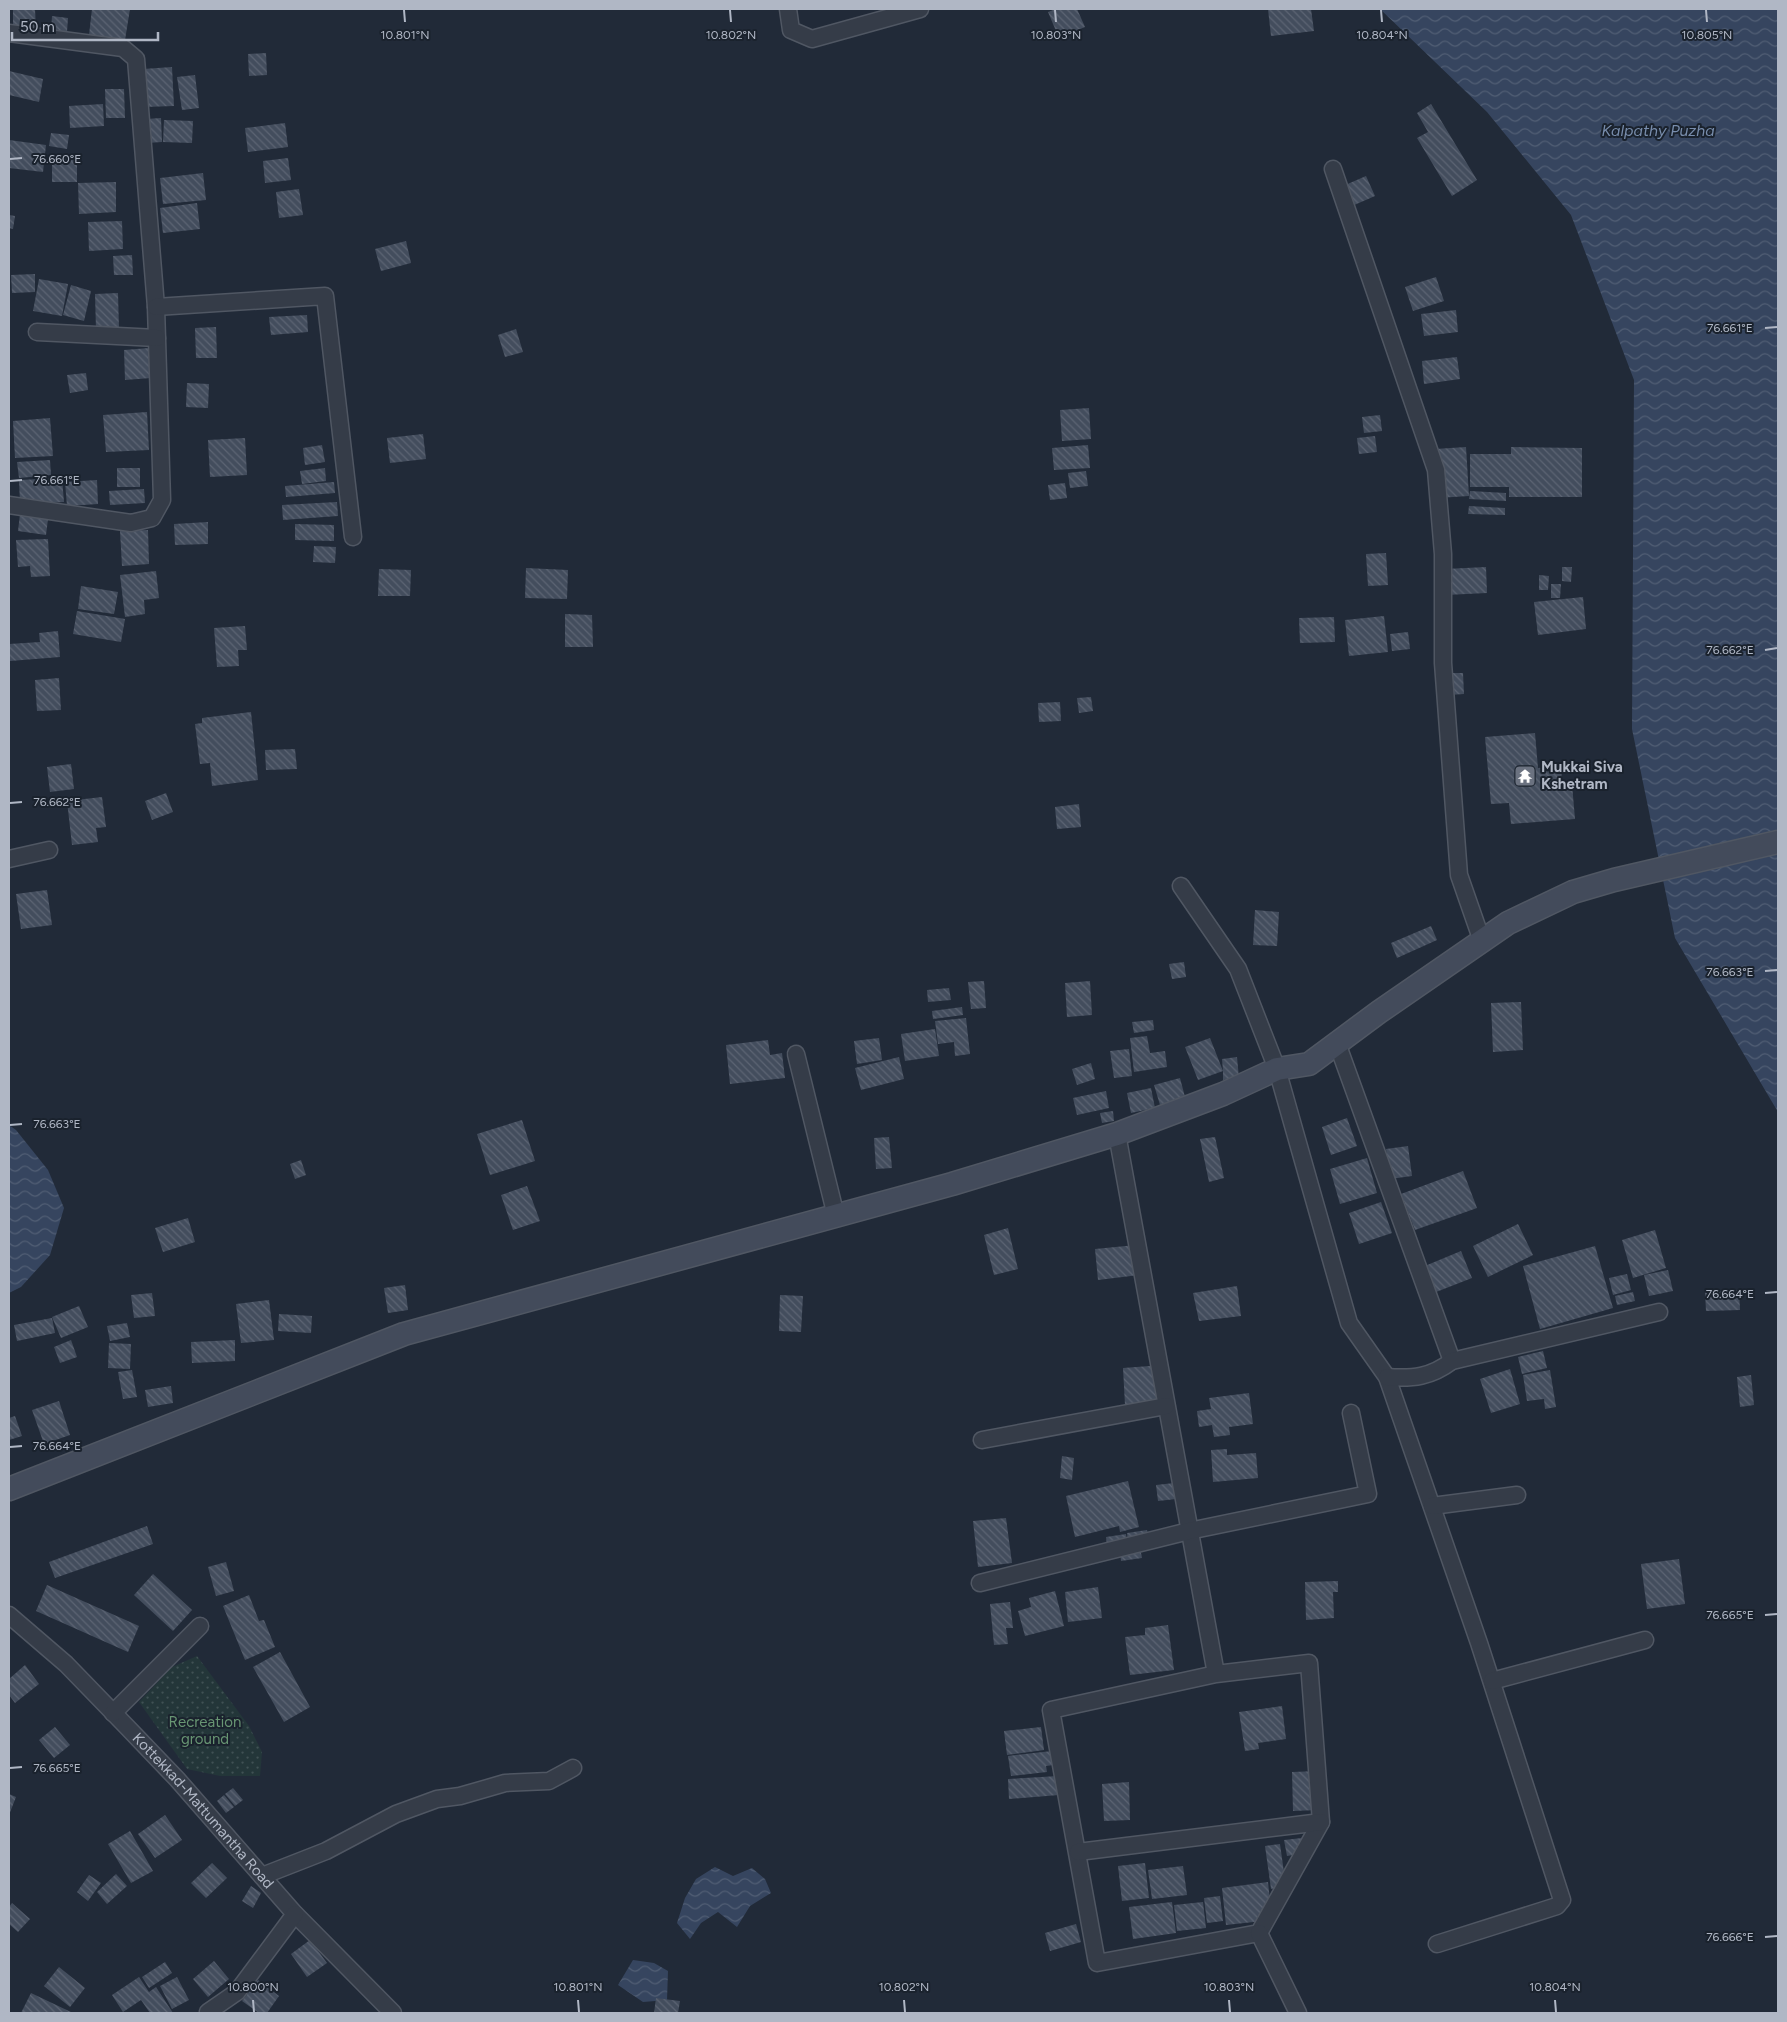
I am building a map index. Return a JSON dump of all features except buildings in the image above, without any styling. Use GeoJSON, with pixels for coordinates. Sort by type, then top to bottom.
{"type":"FeatureCollection","features":[{"type":"Feature","properties":{"kind":"main road"},"geometry":{"type":"LineString","coordinates":[[9,1489],[404,1334],[952,1184],[1116,1134],[1223,1094],[1277,1069],[1309,1064],[1379,1012],[1508,923],[1573,892],[1614,880],[1778,842]]}},
{"type":"Feature","properties":{"kind":"street"},"geometry":{"type":"LineString","coordinates":[[788,9],[790,30],[812,39],[920,9]]}},
{"type":"Feature","properties":{"kind":"street"},"geometry":{"type":"LineString","coordinates":[[9,33],[123,48],[136,59],[156,308],[162,500],[152,518],[131,523],[9,505]]}},
{"type":"Feature","properties":{"kind":"street"},"geometry":{"type":"LineString","coordinates":[[1332,168],[1436,470],[1443,554],[1443,663],[1460,875],[1482,941]]}},
{"type":"Feature","properties":{"kind":"street"},"geometry":{"type":"LineString","coordinates":[[156,308],[325,296],[353,537]]}},
{"type":"Feature","properties":{"kind":"street"},"geometry":{"type":"LineString","coordinates":[[37,332],[157,338]]}},
{"type":"Feature","properties":{"kind":"street"},"geometry":{"type":"LineString","coordinates":[[9,858],[50,850]]}},
{"type":"Feature","properties":{"kind":"street"},"geometry":{"type":"LineString","coordinates":[[1181,886],[1238,969],[1277,1069],[1349,1323],[1388,1377],[1492,1681],[1562,1902],[1558,1906],[1437,1944]]}},
{"type":"Feature","properties":{"kind":"street"},"geometry":{"type":"LineString","coordinates":[[1337,1043],[1452,1361]]}},
{"type":"Feature","properties":{"kind":"street"},"geometry":{"type":"LineString","coordinates":[[796,1054],[836,1216]]}},
{"type":"Feature","properties":{"kind":"street"},"geometry":{"type":"LineString","coordinates":[[1116,1134],[1216,1674]]}},
{"type":"Feature","properties":{"kind":"street"},"geometry":{"type":"LineString","coordinates":[[1388,1377],[1411,1378],[1439,1371],[1452,1361],[1659,1312]]}},
{"type":"Feature","properties":{"kind":"street"},"geometry":{"type":"LineString","coordinates":[[982,1440],[1166,1406]]}},
{"type":"Feature","properties":{"kind":"street"},"geometry":{"type":"LineString","coordinates":[[980,1583],[1189,1531],[1368,1494],[1351,1413]]}},
{"type":"Feature","properties":{"kind":"street"},"geometry":{"type":"LineString","coordinates":[[1432,1506],[1517,1495]]}},
{"type":"Feature","properties":{"kind":"street","name":"Kottekkad-Mattumantha Road"},"geometry":{"type":"LineString","coordinates":[[10,1618],[66,1664],[177,1779],[295,1914],[389,2012]]}},
{"type":"Feature","properties":{"kind":"street"},"geometry":{"type":"LineString","coordinates":[[113,1713],[200,1626]]}},
{"type":"Feature","properties":{"kind":"street"},"geometry":{"type":"LineString","coordinates":[[1492,1681],[1645,1640]]}},
{"type":"Feature","properties":{"kind":"street"},"geometry":{"type":"LineString","coordinates":[[1309,1663],[1321,1822],[1259,1933],[1097,1963],[1051,1710],[1216,1674],[1309,1663]]}},
{"type":"Feature","properties":{"kind":"street"},"geometry":{"type":"LineString","coordinates":[[262,1876],[326,1851],[396,1814],[437,1799],[460,1796],[505,1783],[550,1780],[573,1768]]}},
{"type":"Feature","properties":{"kind":"street"},"geometry":{"type":"LineString","coordinates":[[1078,1852],[1321,1822]]}},
{"type":"Feature","properties":{"kind":"street"},"geometry":{"type":"LineString","coordinates":[[208,2012],[237,1992],[295,1914]]}},
{"type":"Feature","properties":{"kind":"street"},"geometry":{"type":"LineString","coordinates":[[1259,1933],[1298,2013]]}},
{"type":"Feature","properties":{"kind":"green space","name":"Recreation ground"},"geometry":{"type":"Polygon","coordinates":[[[197,1656],[249,1726],[262,1752],[260,1776],[220,1776],[187,1769],[139,1702],[172,1667],[197,1656]]]}},
{"type":"Feature","properties":{"kind":"water","name":"Kalpathy Puzha"},"geometry":{"type":"Polygon","coordinates":[[[1380,9],[1778,9],[1778,1112],[1675,938],[1632,729],[1634,380],[1571,215],[1487,112],[1380,9]]]}},
{"type":"Feature","properties":{"kind":"water"},"geometry":{"type":"Polygon","coordinates":[[[9,1125],[16,1130],[48,1170],[64,1208],[50,1255],[21,1287],[9,1293],[9,1125]]]}},
{"type":"Feature","properties":{"kind":"water"},"geometry":{"type":"Polygon","coordinates":[[[715,1867],[733,1876],[752,1868],[765,1879],[771,1893],[750,1906],[737,1927],[718,1912],[701,1923],[690,1939],[677,1923],[685,1898],[696,1879],[715,1867]]]}},
{"type":"Feature","properties":{"kind":"water"},"geometry":{"type":"Polygon","coordinates":[[[633,1960],[654,1963],[668,1971],[667,2000],[643,2002],[618,1985],[633,1960]]]}},
{"type":"Feature","properties":{"kind":"place","name":"Mukkai Siva Kshetram"},"geometry":{"type":"Point","coordinates":[1525,776]}}]}
